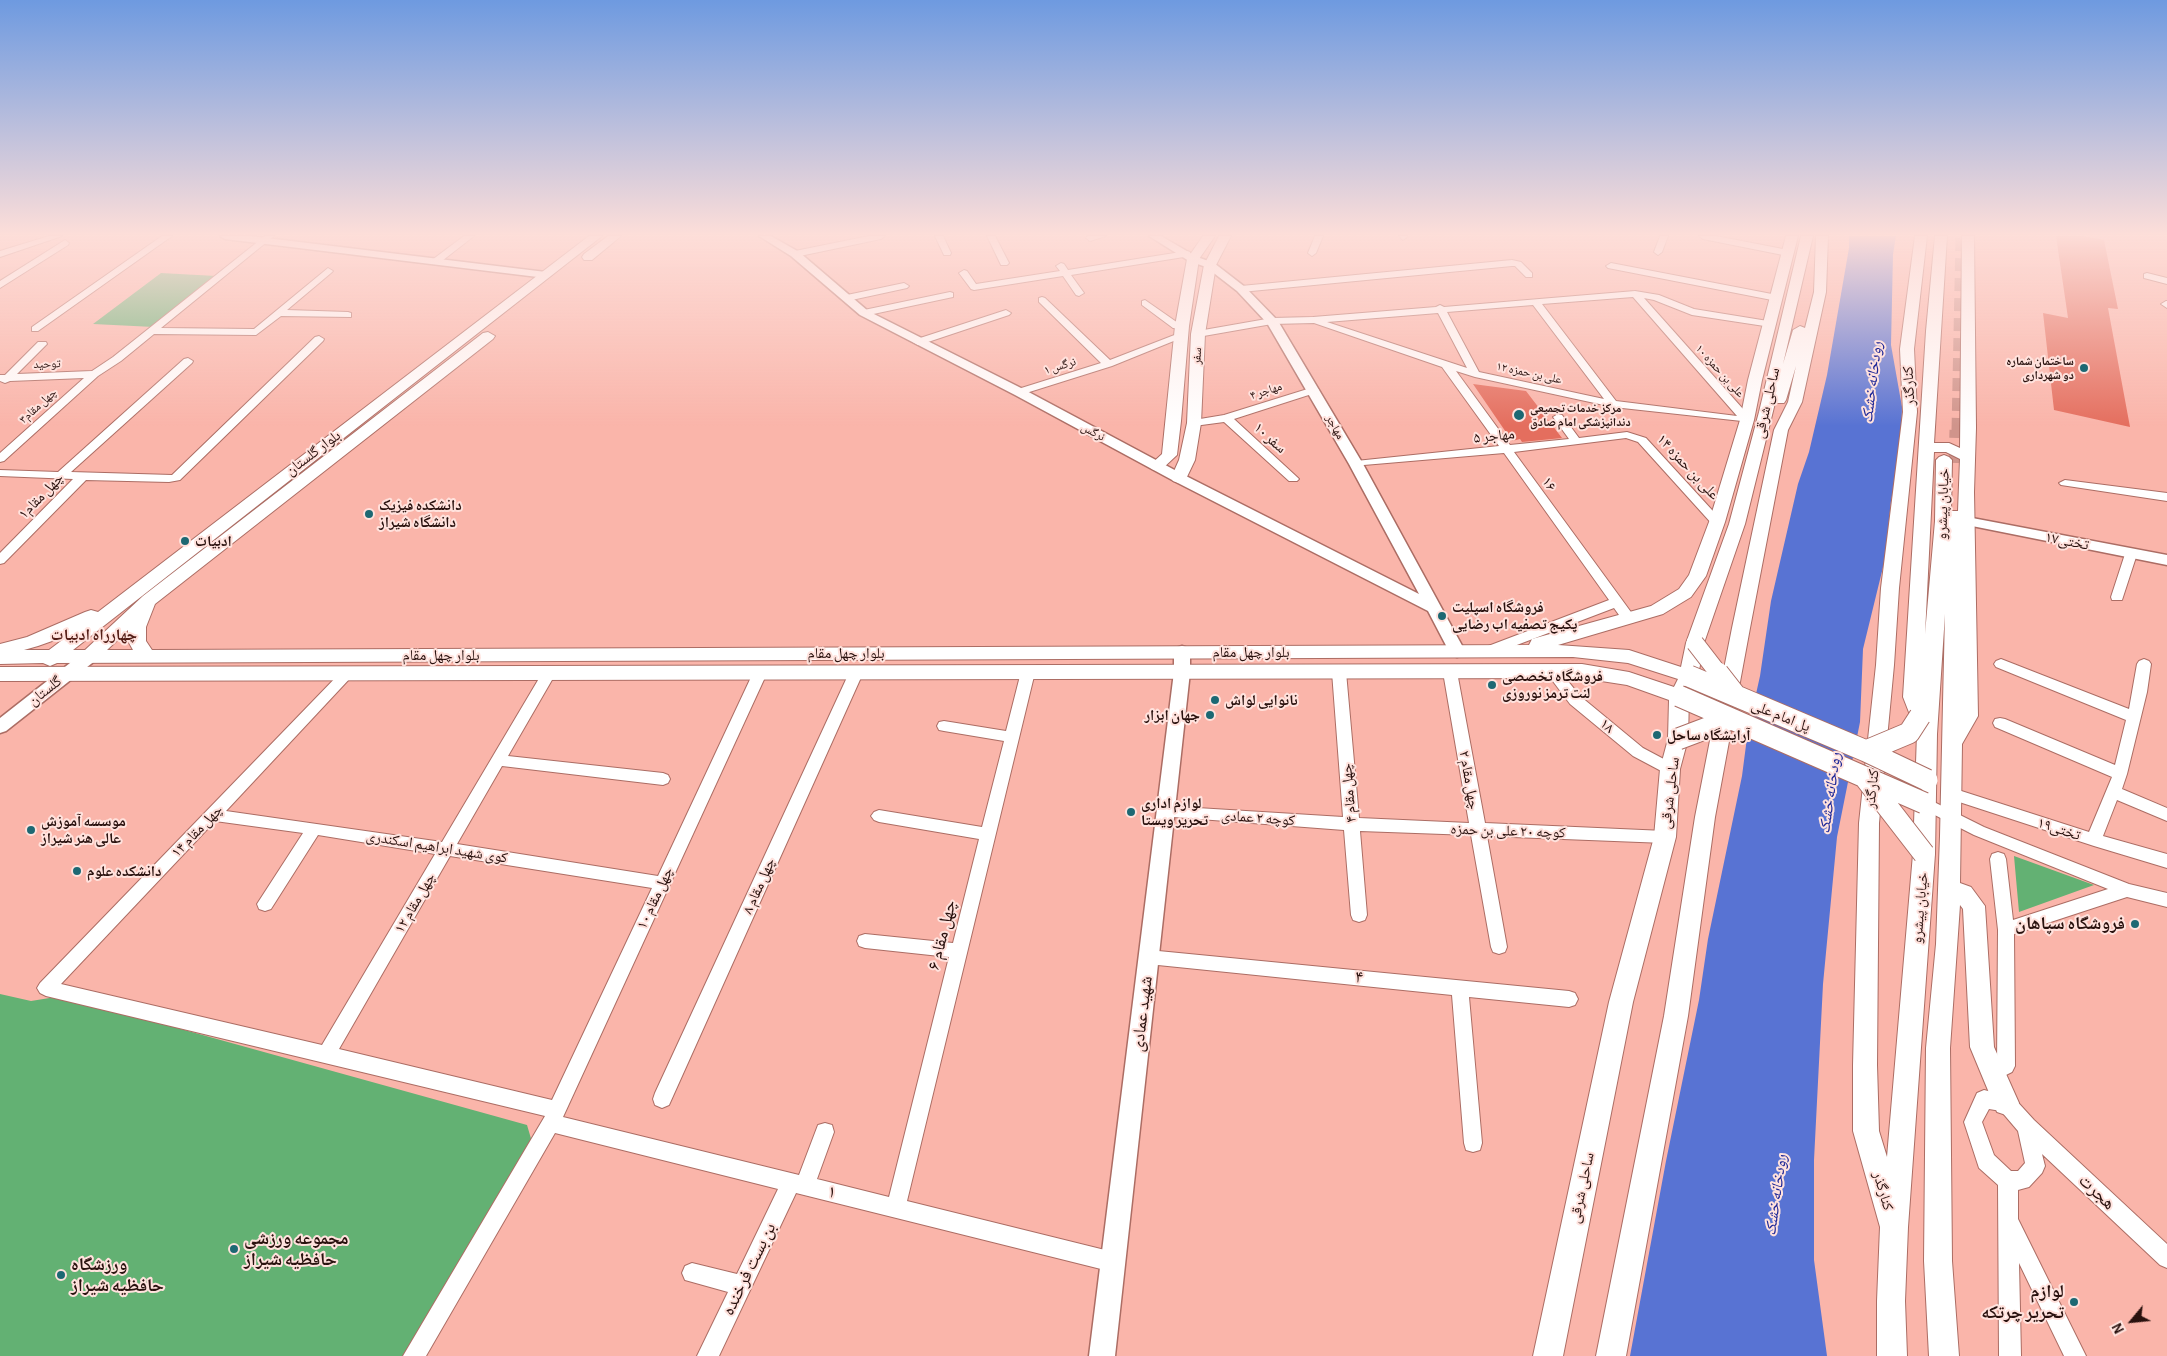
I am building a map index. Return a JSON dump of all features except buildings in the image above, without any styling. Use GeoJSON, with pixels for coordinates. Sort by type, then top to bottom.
{"type":"FeatureCollection","features":[{"type":"Feature","properties":{"kind":"main road","name":"بلوار گلستان"},"geometry":{"type":"LineString","coordinates":[[32,674],[126,598],[514,299]]}},
{"type":"Feature","properties":{"kind":"main road","name":"بلوار گلستان"},"geometry":{"type":"LineString","coordinates":[[90,656],[149,600],[304,477],[535,299]]}},
{"type":"Feature","properties":{"kind":"main road","name":"سفر"},"geometry":{"type":"LineString","coordinates":[[1169,455],[1185,299]]}},
{"type":"Feature","properties":{"kind":"main road","name":"سفر"},"geometry":{"type":"LineString","coordinates":[[1179,478],[1188,460],[1194,423],[1198,334],[1204,299]]}},
{"type":"Feature","properties":{"kind":"main road","name":"ساحلی شرقی"},"geometry":{"type":"LineString","coordinates":[[1512,651],[1657,610],[1685,593],[1697,576],[1717,522],[1747,420],[1754,380],[1777,299]]}},
{"type":"Feature","properties":{"kind":"main road","name":"ساحلی شرقی"},"geometry":{"type":"LineString","coordinates":[[1548,1356],[1621,1002],[1665,837],[1670,769],[1678,739],[1684,686],[1695,643],[1737,524],[1766,412],[1792,299]]}},
{"type":"Feature","properties":{"kind":"main road"},"geometry":{"type":"LineString","coordinates":[[1781,430],[1777,406],[1806,306],[1805,299]]}},
{"type":"Feature","properties":{"kind":"main road"},"geometry":{"type":"LineString","coordinates":[[1611,1356],[1676,1016],[1705,817],[1781,430],[1794,402],[1818,299]]}},
{"type":"Feature","properties":{"kind":"main road"},"geometry":{"type":"LineString","coordinates":[[1907,349],[1913,299]]}},
{"type":"Feature","properties":{"kind":"main road"},"geometry":{"type":"LineString","coordinates":[[1907,349],[1919,332],[1922,299]]}},
{"type":"Feature","properties":{"kind":"main road"},"geometry":{"type":"LineString","coordinates":[[1936,299],[1933,331],[1949,451],[1967,521],[1968,716],[1952,743]]}},
{"type":"Feature","properties":{"kind":"main road"},"geometry":{"type":"LineString","coordinates":[[1949,451],[1962,299]]}},
{"type":"Feature","properties":{"kind":"main road","name":"کنارگذر"},"geometry":{"type":"LineString","coordinates":[[1894,1227],[1866,1131],[1865,1065],[1869,823],[1885,665],[1890,588],[1910,412],[1907,349]]}},
{"type":"Feature","properties":{"kind":"main road"},"geometry":{"type":"LineString","coordinates":[[418,373],[437,376]]}},
{"type":"Feature","properties":{"kind":"main road","name":"خیابان پیشرو"},"geometry":{"type":"LineString","coordinates":[[1892,1356],[1891,1301],[1894,1227],[1924,854],[1924,803],[1927,780],[1924,725],[1949,451]]}},
{"type":"Feature","properties":{"kind":"main road","name":"خیابان پیشرو"},"geometry":{"type":"LineString","coordinates":[[1944,1356],[1938,1261],[1938,1048],[1947,944],[1952,794],[1949,451]]}},
{"type":"Feature","properties":{"kind":"main road"},"geometry":{"type":"LineString","coordinates":[[1157,466],[1169,455],[1188,460]]}},
{"type":"Feature","properties":{"kind":"main road"},"geometry":{"type":"LineString","coordinates":[[286,474],[304,477]]}},
{"type":"Feature","properties":{"kind":"main road"},"geometry":{"type":"LineString","coordinates":[[0,650],[32,642],[63,630],[126,598]]}},
{"type":"Feature","properties":{"kind":"main road"},"geometry":{"type":"LineString","coordinates":[[146,656],[137,641],[137,627],[149,600]]}},
{"type":"Feature","properties":{"kind":"main road"},"geometry":{"type":"LineString","coordinates":[[1695,643],[1737,697]]}},
{"type":"Feature","properties":{"kind":"main road","name":"بلوار چهل مقام"},"geometry":{"type":"LineString","coordinates":[[0,674],[1028,672],[1182,662],[1457,651],[1573,651],[1629,658],[1684,686]]}},
{"type":"Feature","properties":{"kind":"main road"},"geometry":{"type":"LineString","coordinates":[[919,673],[921,653]]}},
{"type":"Feature","properties":{"kind":"main road","name":"بلوار چهل مقام"},"geometry":{"type":"LineString","coordinates":[[0,657],[921,653],[1182,662],[1339,672],[1582,672],[1684,686]]}},
{"type":"Feature","properties":{"kind":"main road","name":"پل امام علی"},"geometry":{"type":"LineString","coordinates":[[1684,686],[1737,697],[1866,751],[1952,794]]}},
{"type":"Feature","properties":{"kind":"main road","name":"پل امام علی"},"geometry":{"type":"LineString","coordinates":[[1684,686],[1731,719],[1924,803]]}},
{"type":"Feature","properties":{"kind":"main road"},"geometry":{"type":"LineString","coordinates":[[1678,739],[1731,719]]}},
{"type":"Feature","properties":{"kind":"main road"},"geometry":{"type":"LineString","coordinates":[[1866,751],[1891,742],[1924,725]]}},
{"type":"Feature","properties":{"kind":"main road"},"geometry":{"type":"LineString","coordinates":[[1864,776],[1924,854]]}},
{"type":"Feature","properties":{"kind":"main road"},"geometry":{"type":"LineString","coordinates":[[1949,888],[1962,894],[1974,906],[1982,1047],[2006,1103]]}},
{"type":"Feature","properties":{"kind":"street"},"geometry":{"type":"LineString","coordinates":[[34,329],[77,299]]}},
{"type":"Feature","properties":{"kind":"street","name":"چهل مقام۳"},"geometry":{"type":"LineString","coordinates":[[0,459],[94,374],[190,299]]}},
{"type":"Feature","properties":{"kind":"street"},"geometry":{"type":"LineString","coordinates":[[151,331],[256,332],[296,299]]}},
{"type":"Feature","properties":{"kind":"street","name":"نرگس"},"geometry":{"type":"LineString","coordinates":[[848,299],[864,313],[918,342],[1019,392],[1179,478],[1434,608]]}},
{"type":"Feature","properties":{"kind":"street"},"geometry":{"type":"LineString","coordinates":[[864,313],[930,299]]}},
{"type":"Feature","properties":{"kind":"street","name":"مهاجر"},"geometry":{"type":"LineString","coordinates":[[1251,299],[1272,321],[1314,390],[1457,651]]}},
{"type":"Feature","properties":{"kind":"street"},"geometry":{"type":"LineString","coordinates":[[1198,334],[1272,321],[1313,320],[1560,299]]}},
{"type":"Feature","properties":{"kind":"street","name":"۱۰ علی بن حمزه"},"geometry":{"type":"LineString","coordinates":[[1640,299],[1747,420]]}},
{"type":"Feature","properties":{"kind":"street"},"geometry":{"type":"LineString","coordinates":[[1661,299],[1692,312],[1771,324]]}},
{"type":"Feature","properties":{"kind":"street"},"geometry":{"type":"LineString","coordinates":[[1042,300],[1103,365],[1108,377]]}},
{"type":"Feature","properties":{"kind":"street"},"geometry":{"type":"LineString","coordinates":[[1535,301],[1613,404]]}},
{"type":"Feature","properties":{"kind":"street"},"geometry":{"type":"LineString","coordinates":[[1103,365],[1182,331],[1145,303]]}},
{"type":"Feature","properties":{"kind":"street"},"geometry":{"type":"LineString","coordinates":[[1440,308],[1475,374]]}},
{"type":"Feature","properties":{"kind":"street"},"geometry":{"type":"LineString","coordinates":[[281,313],[348,315]]}},
{"type":"Feature","properties":{"kind":"street"},"geometry":{"type":"LineString","coordinates":[[918,342],[1006,313]]}},
{"type":"Feature","properties":{"kind":"street","name":"۱۲ علی بن حمزه"},"geometry":{"type":"LineString","coordinates":[[1313,320],[1475,374],[1613,404],[1747,420]]}},
{"type":"Feature","properties":{"kind":"street"},"geometry":{"type":"LineString","coordinates":[[0,473],[176,478],[319,339]]}},
{"type":"Feature","properties":{"kind":"street"},"geometry":{"type":"LineString","coordinates":[[2,380],[42,344]]}},
{"type":"Feature","properties":{"kind":"street"},"geometry":{"type":"LineString","coordinates":[[61,474],[188,361]]}},
{"type":"Feature","properties":{"kind":"street","name":"۱ نرگس"},"geometry":{"type":"LineString","coordinates":[[1019,392],[1103,365]]}},
{"type":"Feature","properties":{"kind":"street","name":"۱۶"},"geometry":{"type":"LineString","coordinates":[[1447,366],[1629,619]]}},
{"type":"Feature","properties":{"kind":"street","name":"توحید"},"geometry":{"type":"LineString","coordinates":[[2,380],[94,374]]}},
{"type":"Feature","properties":{"kind":"street","name":"۴ مهاجر"},"geometry":{"type":"LineString","coordinates":[[1194,423],[1226,418],[1314,390]]}},
{"type":"Feature","properties":{"kind":"street"},"geometry":{"type":"LineString","coordinates":[[1558,417],[1576,442]]}},
{"type":"Feature","properties":{"kind":"street","name":"۱۰ سفر"},"geometry":{"type":"LineString","coordinates":[[1226,418],[1293,479]]}},
{"type":"Feature","properties":{"kind":"street","name":"۵ مهاجر"},"geometry":{"type":"LineString","coordinates":[[1356,464],[1506,450],[1627,435],[1634,436]]}},
{"type":"Feature","properties":{"kind":"street","name":"۱۴ علی بن حمزه"},"geometry":{"type":"LineString","coordinates":[[1634,436],[1642,440],[1717,522]]}},
{"type":"Feature","properties":{"kind":"street","name":"چهل مقام۱"},"geometry":{"type":"LineString","coordinates":[[0,560],[84,475]]}},
{"type":"Feature","properties":{"kind":"street"},"geometry":{"type":"LineString","coordinates":[[2065,483],[2167,497]]}},
{"type":"Feature","properties":{"kind":"street","name":"تختی۱۷"},"geometry":{"type":"LineString","coordinates":[[1967,521],[2167,560]]}},
{"type":"Feature","properties":{"kind":"street"},"geometry":{"type":"LineString","coordinates":[[2117,597],[2131,554]]}},
{"type":"Feature","properties":{"kind":"street"},"geometry":{"type":"LineString","coordinates":[[1488,651],[1617,602]]}},
{"type":"Feature","properties":{"kind":"street","name":"گلستان"},"geometry":{"type":"LineString","coordinates":[[0,727],[90,656]]}},
{"type":"Feature","properties":{"kind":"street","name":"شهید عمادی"},"geometry":{"type":"LineString","coordinates":[[1102,1356],[1182,662]]}},
{"type":"Feature","properties":{"kind":"street"},"geometry":{"type":"LineString","coordinates":[[2001,664],[2134,717]]}},
{"type":"Feature","properties":{"kind":"street"},"geometry":{"type":"LineString","coordinates":[[2094,840],[2120,774],[2134,717],[2144,664]]}},
{"type":"Feature","properties":{"kind":"street","name":"چهل مقام ۶"},"geometry":{"type":"LineString","coordinates":[[896,1208],[1028,672]]}},
{"type":"Feature","properties":{"kind":"street","name":"چهل مقام ۴"},"geometry":{"type":"LineString","coordinates":[[1339,672],[1358,915]]}},
{"type":"Feature","properties":{"kind":"street","name":"چهل مقام ۲"},"geometry":{"type":"LineString","coordinates":[[1450,672],[1499,947]]}},
{"type":"Feature","properties":{"kind":"street","name":"۱۸"},"geometry":{"type":"LineString","coordinates":[[1554,672],[1575,700],[1582,706],[1638,752],[1670,769]]}},
{"type":"Feature","properties":{"kind":"street","name":"چهل مقام ۱۲"},"geometry":{"type":"LineString","coordinates":[[326,1055],[549,673]]}},
{"type":"Feature","properties":{"kind":"street","name":"چهل مقام ۱۰"},"geometry":{"type":"LineString","coordinates":[[414,1356],[554,1116],[760,673]]}},
{"type":"Feature","properties":{"kind":"street","name":"چهل مقام ۸"},"geometry":{"type":"LineString","coordinates":[[662,1098],[856,673]]}},
{"type":"Feature","properties":{"kind":"street","name":"چهل مقام ۱۴"},"geometry":{"type":"LineString","coordinates":[[46,988],[347,674]]}},
{"type":"Feature","properties":{"kind":"street"},"geometry":{"type":"LineString","coordinates":[[2000,723],[2120,774]]}},
{"type":"Feature","properties":{"kind":"street"},"geometry":{"type":"LineString","coordinates":[[944,726],[1012,737]]}},
{"type":"Feature","properties":{"kind":"street"},"geometry":{"type":"LineString","coordinates":[[498,760],[664,778]]}},
{"type":"Feature","properties":{"kind":"street"},"geometry":{"type":"LineString","coordinates":[[2113,792],[2167,815]]}},
{"type":"Feature","properties":{"kind":"street","name":"تختی۱۹"},"geometry":{"type":"LineString","coordinates":[[1952,794],[2094,840],[2167,861]]}},
{"type":"Feature","properties":{"kind":"street"},"geometry":{"type":"LineString","coordinates":[[1924,803],[1980,831],[2127,890],[2167,900]]}},
{"type":"Feature","properties":{"kind":"street","name":"کوچه ۲ عمادی"},"geometry":{"type":"LineString","coordinates":[[1165,812],[1351,824]]}},
{"type":"Feature","properties":{"kind":"street","name":"کوی شهید ابراهیم اسکندری"},"geometry":{"type":"LineString","coordinates":[[213,815],[314,828],[662,882]]}},
{"type":"Feature","properties":{"kind":"street"},"geometry":{"type":"LineString","coordinates":[[879,816],[988,834]]}},
{"type":"Feature","properties":{"kind":"street","name":"کوچه ۲۰ علی بن حمزه"},"geometry":{"type":"LineString","coordinates":[[1351,824],[1665,837]]}},
{"type":"Feature","properties":{"kind":"street"},"geometry":{"type":"LineString","coordinates":[[265,904],[314,828]]}},
{"type":"Feature","properties":{"kind":"street"},"geometry":{"type":"LineString","coordinates":[[1998,859],[2006,930],[2006,1066]]}},
{"type":"Feature","properties":{"kind":"street"},"geometry":{"type":"LineString","coordinates":[[2006,930],[2127,890]]}},
{"type":"Feature","properties":{"kind":"street"},"geometry":{"type":"LineString","coordinates":[[865,941],[959,951]]}},
{"type":"Feature","properties":{"kind":"street","name":"۴"},"geometry":{"type":"LineString","coordinates":[[1148,957],[1569,999]]}},
{"type":"Feature","properties":{"kind":"street"},"geometry":{"type":"LineString","coordinates":[[1460,987],[1473,1143]]}},
{"type":"Feature","properties":{"kind":"street","name":"۱"},"geometry":{"type":"LineString","coordinates":[[46,988],[326,1055],[798,1184],[1113,1262]]}},
{"type":"Feature","properties":{"kind":"street"},"geometry":{"type":"LineString","coordinates":[[2006,1103],[1984,1099],[1974,1122],[1986,1161],[2008,1180],[2022,1180],[2035,1166],[2027,1127]]}},
{"type":"Feature","properties":{"kind":"street","name":"هجرت"},"geometry":{"type":"LineString","coordinates":[[2006,1103],[2027,1127],[2167,1258]]}},
{"type":"Feature","properties":{"kind":"street","name":"بن بست فرخنده"},"geometry":{"type":"LineString","coordinates":[[708,1356],[741,1285],[825,1132]]}},
{"type":"Feature","properties":{"kind":"street"},"geometry":{"type":"LineString","coordinates":[[2008,1180],[2010,1356]]}},
{"type":"Feature","properties":{"kind":"street"},"geometry":{"type":"LineString","coordinates":[[2008,1220],[2075,1356]]}},
{"type":"Feature","properties":{"kind":"street"},"geometry":{"type":"LineString","coordinates":[[692,1273],[741,1285]]}},
{"type":"Feature","properties":{"kind":"green space"},"geometry":{"type":"Polygon","coordinates":[[[126,299],[188,299],[154,327],[93,324],[126,299]]]}},
{"type":"Feature","properties":{"kind":"green space"},"geometry":{"type":"Polygon","coordinates":[[[2014,856],[2094,885],[2019,912],[2014,856]]]}},
{"type":"Feature","properties":{"kind":"green space","name":"مجموعه ورزشی حافظیه شیراز"},"geometry":{"type":"Polygon","coordinates":[[[0,994],[31,1001],[62,996],[527,1125],[532,1142],[404,1356],[0,1356],[0,994]]]}},
{"type":"Feature","properties":{"kind":"water","name":"رودخانه خشک"},"geometry":{"type":"Polygon","coordinates":[[[1840,299],[1892,299],[1891,345],[1902,407],[1901,449],[1891,501],[1885,559],[1863,649],[1860,722],[1837,837],[1823,984],[1814,1160],[1814,1260],[1827,1356],[1630,1356],[1666,1161],[1699,1000],[1708,939],[1742,776],[1748,730],[1760,676],[1771,601],[1798,484],[1809,452],[1827,375],[1840,299]]]}},
{"type":"Feature","properties":{"kind":"tunnel"},"geometry":{"type":"LineString","coordinates":[[1958,431],[1961,299]]}},
{"type":"Feature","properties":{"kind":"tunnel"},"geometry":{"type":"LineString","coordinates":[[1957,463],[1958,430]]}},
{"type":"Feature","properties":{"kind":"place","name":"ساختمان شماره دو شهرداری"},"geometry":{"type":"Point","coordinates":[2084,368]}},
{"type":"Feature","properties":{"kind":"place","name":"مرکز خدمات تجمیعی دندانپزشکی امام صادق"},"geometry":{"type":"Point","coordinates":[1519,415]}},
{"type":"Feature","properties":{"kind":"place","name":"دانشکده فیزیک دانشگاه شیراز"},"geometry":{"type":"Point","coordinates":[369,514]}},
{"type":"Feature","properties":{"kind":"place","name":"ادبیات"},"geometry":{"type":"Point","coordinates":[185,541]}},
{"type":"Feature","properties":{"kind":"place","name":"فروشگاه اسپلیت پکیج تصفیه اب رضایی"},"geometry":{"type":"Point","coordinates":[1442,616]}},
{"type":"Feature","properties":{"kind":"place","name":"فروشگاه تخصصی لنت ترمز نوروزی"},"geometry":{"type":"Point","coordinates":[1492,685]}},
{"type":"Feature","properties":{"kind":"place","name":"نانوایی لواش"},"geometry":{"type":"Point","coordinates":[1215,700]}},
{"type":"Feature","properties":{"kind":"place","name":"جهان ابزار"},"geometry":{"type":"Point","coordinates":[1210,715]}},
{"type":"Feature","properties":{"kind":"place","name":"آرایشگاه ساحل"},"geometry":{"type":"Point","coordinates":[1657,735]}},
{"type":"Feature","properties":{"kind":"place","name":"لوازم اداری تحریر ویستا"},"geometry":{"type":"Point","coordinates":[1131,812]}},
{"type":"Feature","properties":{"kind":"place","name":"موسسه آموزش عالی هنر شیراز"},"geometry":{"type":"Point","coordinates":[31,830]}},
{"type":"Feature","properties":{"kind":"place","name":"دانشکده علوم"},"geometry":{"type":"Point","coordinates":[77,871]}},
{"type":"Feature","properties":{"kind":"place","name":"فروشگاه سپاهان"},"geometry":{"type":"Point","coordinates":[2135,924]}},
{"type":"Feature","properties":{"kind":"place","name":"مجموعه ورزشی حافظیه شیراز"},"geometry":{"type":"Point","coordinates":[234,1249]}},
{"type":"Feature","properties":{"kind":"place","name":"ورزشگاه حافظیه شیراز"},"geometry":{"type":"Point","coordinates":[61,1275]}},
{"type":"Feature","properties":{"kind":"place","name":"لوازم تحریر چرتکه"},"geometry":{"type":"Point","coordinates":[2074,1302]}},
{"type":"Feature","properties":{"kind":"district","name":"چهارراه ادبیات"},"geometry":{"type":"Point","coordinates":[94,635]}}]}
